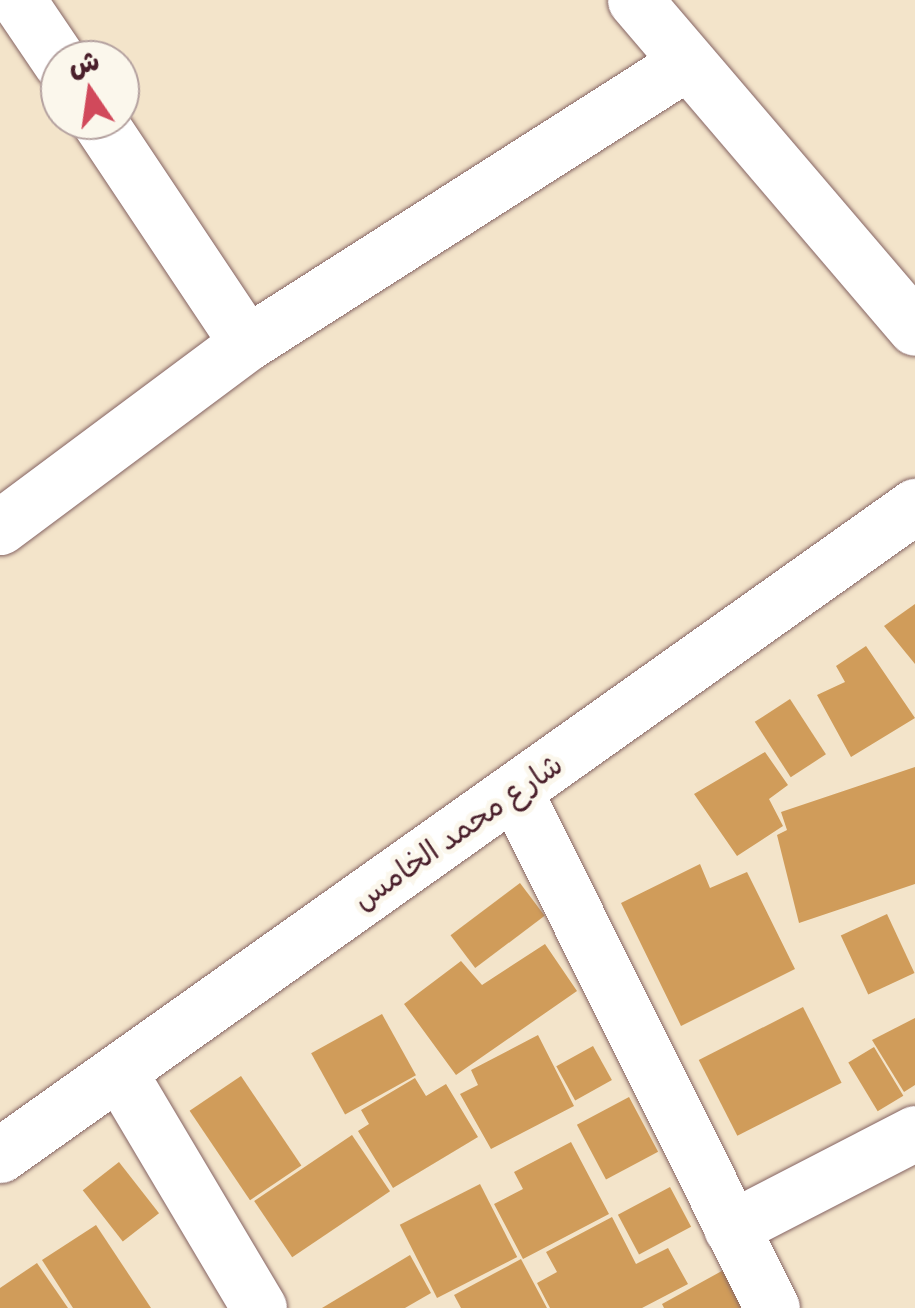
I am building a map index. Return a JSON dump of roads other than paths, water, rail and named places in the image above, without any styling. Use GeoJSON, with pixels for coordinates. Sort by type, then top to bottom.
{"type":"FeatureCollection","features":[{"type":"Feature","properties":{"kind":"street"},"geometry":{"type":"LineString","coordinates":[[635,0],[915,328]]}},
{"type":"Feature","properties":{"kind":"street"},"geometry":{"type":"LineString","coordinates":[[13,7],[41,40]]}},
{"type":"Feature","properties":{"kind":"street"},"geometry":{"type":"LineString","coordinates":[[0,527],[247,343],[686,63]]}},
{"type":"Feature","properties":{"kind":"street"},"geometry":{"type":"LineString","coordinates":[[111,140],[247,343]]}},
{"type":"Feature","properties":{"kind":"street","name":"شارع محمد الخامس"},"geometry":{"type":"LineString","coordinates":[[3,1146],[119,1072],[915,506]]}},
{"type":"Feature","properties":{"kind":"street"},"geometry":{"type":"LineString","coordinates":[[515,792],[772,1308]]}},
{"type":"Feature","properties":{"kind":"street"},"geometry":{"type":"LineString","coordinates":[[119,1072],[259,1308]]}},
{"type":"Feature","properties":{"kind":"street"},"geometry":{"type":"LineString","coordinates":[[731,1228],[915,1133]]}}]}
